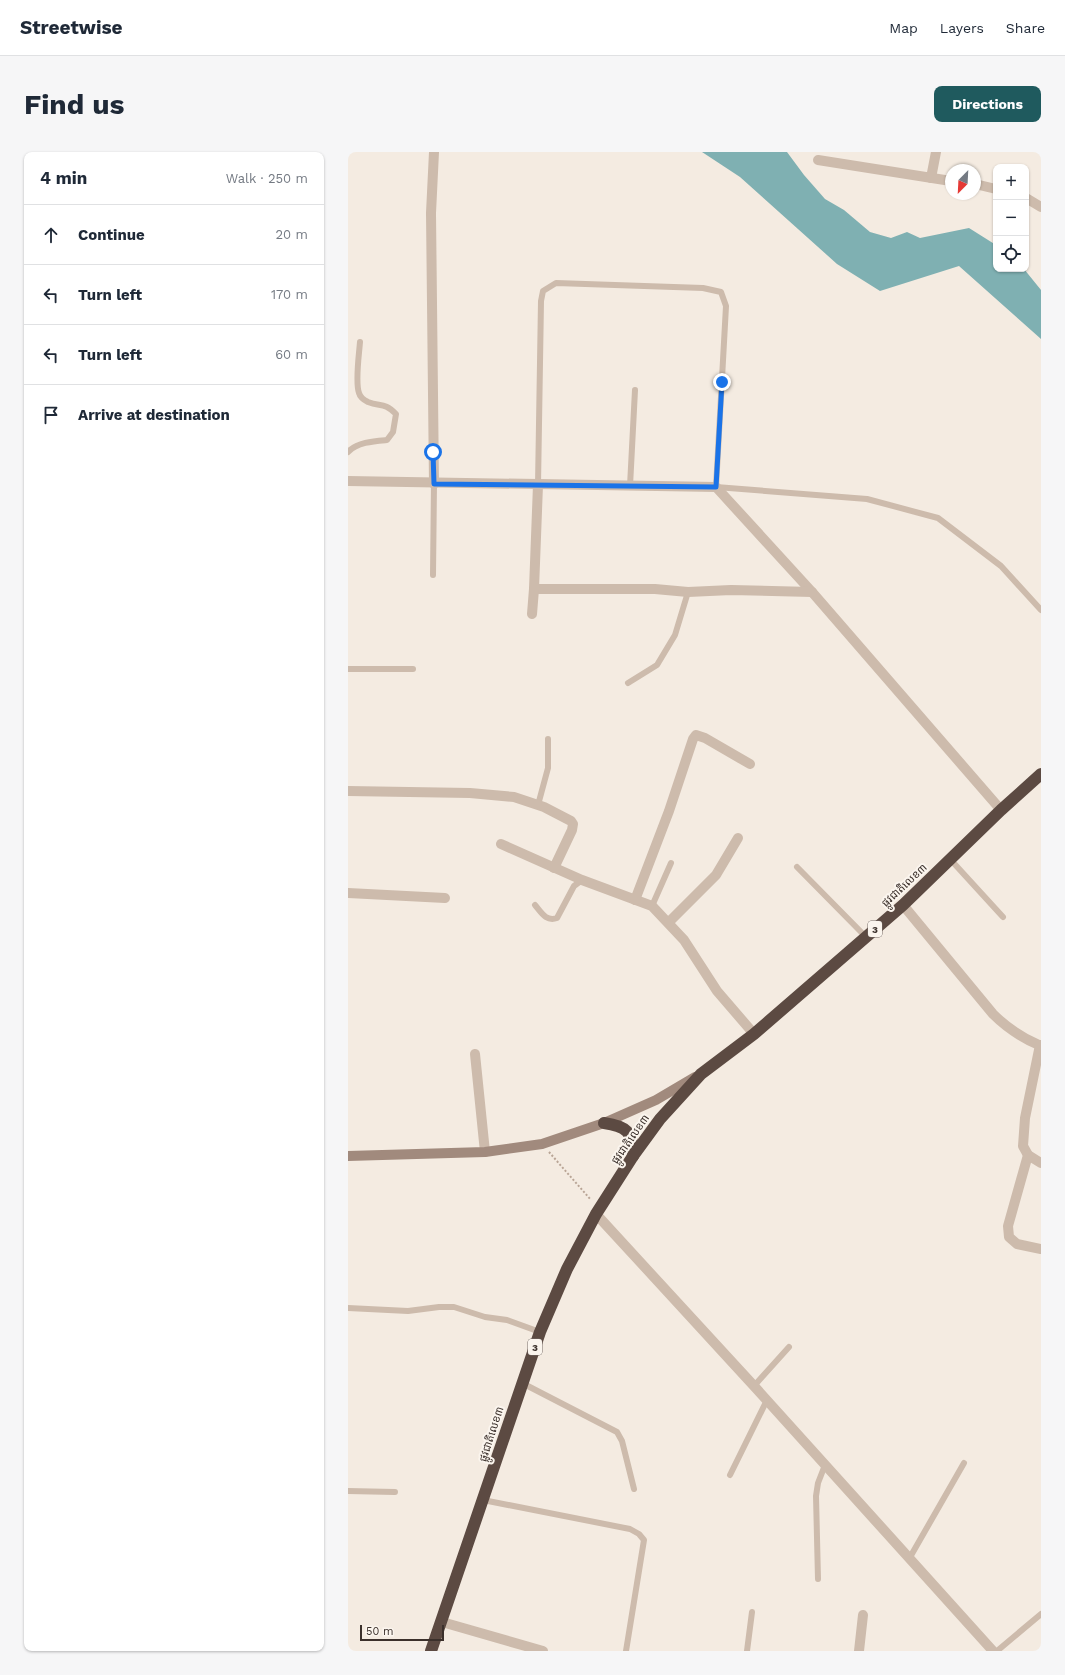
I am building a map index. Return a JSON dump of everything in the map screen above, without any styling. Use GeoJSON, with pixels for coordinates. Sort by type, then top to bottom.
{"type":"FeatureCollection","features":[{"type":"Feature","properties":{"kind":"highway","name":"ផ្លូវជាតិលេខ៣"},"geometry":{"type":"LineString","coordinates":[[432,1651],[540,1332],[567,1269],[598,1211],[633,1156],[660,1119],[701,1074],[754,1034],[903,905],[1001,810],[1041,774]]}},
{"type":"Feature","properties":{"kind":"highway"},"geometry":{"type":"LineString","coordinates":[[604,1123],[618,1125],[627,1132],[633,1143],[633,1156]]}},
{"type":"Feature","properties":{"kind":"street"},"geometry":{"type":"LineString","coordinates":[[434,152],[431,213],[434,484]]}},
{"type":"Feature","properties":{"kind":"street"},"geometry":{"type":"LineString","coordinates":[[931,178],[936,152]]}},
{"type":"Feature","properties":{"kind":"street"},"geometry":{"type":"LineString","coordinates":[[818,160],[945,180]]}},
{"type":"Feature","properties":{"kind":"street"},"geometry":{"type":"LineString","coordinates":[[981,185],[993,188]]}},
{"type":"Feature","properties":{"kind":"street"},"geometry":{"type":"LineString","coordinates":[[1029,200],[1041,207]]}},
{"type":"Feature","properties":{"kind":"street"},"geometry":{"type":"LineString","coordinates":[[348,481],[434,484],[716,487],[812,592],[1001,810]]}},
{"type":"Feature","properties":{"kind":"street"},"geometry":{"type":"LineString","coordinates":[[532,614],[538,485]]}},
{"type":"Feature","properties":{"kind":"street"},"geometry":{"type":"LineString","coordinates":[[534,589],[656,589],[688,592],[731,590],[812,592]]}},
{"type":"Feature","properties":{"kind":"street"},"geometry":{"type":"LineString","coordinates":[[635,900],[669,811],[693,739],[696,735],[705,738],[750,764]]}},
{"type":"Feature","properties":{"kind":"street"},"geometry":{"type":"LineString","coordinates":[[348,791],[470,793],[514,797],[538,805],[571,821],[573,824],[572,830],[554,868]]}},
{"type":"Feature","properties":{"kind":"street"},"geometry":{"type":"LineString","coordinates":[[669,922],[716,875],[738,838]]}},
{"type":"Feature","properties":{"kind":"street"},"geometry":{"type":"LineString","coordinates":[[501,844],[582,880],[652,906],[669,922],[684,940],[717,991],[754,1034]]}},
{"type":"Feature","properties":{"kind":"street"},"geometry":{"type":"LineString","coordinates":[[348,893],[445,898]]}},
{"type":"Feature","properties":{"kind":"street"},"geometry":{"type":"LineString","coordinates":[[903,905],[993,1014],[1009,1029],[1029,1041],[1040,1045],[1025,1118],[1023,1146],[1028,1155],[1041,1163]]}},
{"type":"Feature","properties":{"kind":"street"},"geometry":{"type":"LineString","coordinates":[[475,1054],[485,1152]]}},
{"type":"Feature","properties":{"kind":"street"},"geometry":{"type":"LineString","coordinates":[[348,1156],[485,1152],[542,1144],[604,1123],[656,1100],[701,1074]]}},
{"type":"Feature","properties":{"kind":"street"},"geometry":{"type":"LineString","coordinates":[[1028,1155],[1008,1226],[1009,1237],[1017,1244],[1041,1249]]}},
{"type":"Feature","properties":{"kind":"street"},"geometry":{"type":"LineString","coordinates":[[598,1211],[992,1651]]}},
{"type":"Feature","properties":{"kind":"street"},"geometry":{"type":"LineString","coordinates":[[858,1651],[863,1615]]}},
{"type":"Feature","properties":{"kind":"street"},"geometry":{"type":"LineString","coordinates":[[442,1622],[543,1651]]}},
{"type":"Feature","properties":{"kind":"lane"},"geometry":{"type":"LineString","coordinates":[[538,485],[541,302],[543,291],[556,283],[703,288],[721,292],[726,306],[716,487],[867,499],[938,518],[1001,566],[1041,610]]}},
{"type":"Feature","properties":{"kind":"lane"},"geometry":{"type":"LineString","coordinates":[[348,452],[352,448],[373,441],[387,440],[393,432],[396,414],[390,408],[380,404],[368,402],[359,393],[358,373],[360,342]]}},
{"type":"Feature","properties":{"kind":"lane"},"geometry":{"type":"LineString","coordinates":[[630,486],[635,390]]}},
{"type":"Feature","properties":{"kind":"lane"},"geometry":{"type":"LineString","coordinates":[[433,575],[434,484]]}},
{"type":"Feature","properties":{"kind":"lane"},"geometry":{"type":"LineString","coordinates":[[628,683],[657,665],[676,635],[688,592]]}},
{"type":"Feature","properties":{"kind":"lane"},"geometry":{"type":"LineString","coordinates":[[348,669],[413,670]]}},
{"type":"Feature","properties":{"kind":"lane"},"geometry":{"type":"LineString","coordinates":[[538,805],[548,768],[548,739]]}},
{"type":"Feature","properties":{"kind":"lane"},"geometry":{"type":"LineString","coordinates":[[950,859],[1003,917]]}},
{"type":"Feature","properties":{"kind":"lane"},"geometry":{"type":"LineString","coordinates":[[652,906],[671,863]]}},
{"type":"Feature","properties":{"kind":"lane"},"geometry":{"type":"LineString","coordinates":[[797,866],[866,937]]}},
{"type":"Feature","properties":{"kind":"lane"},"geometry":{"type":"LineString","coordinates":[[535,905],[545,917],[553,919],[557,918],[574,886],[582,880]]}},
{"type":"Feature","properties":{"kind":"lane"},"geometry":{"type":"LineString","coordinates":[[348,1308],[408,1311],[439,1307],[454,1307],[485,1317],[507,1320],[540,1332]]}},
{"type":"Feature","properties":{"kind":"lane"},"geometry":{"type":"LineString","coordinates":[[754,1386],[790,1347]]}},
{"type":"Feature","properties":{"kind":"lane"},"geometry":{"type":"LineString","coordinates":[[522,1383],[617,1432],[622,1441],[634,1489]]}},
{"type":"Feature","properties":{"kind":"lane"},"geometry":{"type":"LineString","coordinates":[[730,1475],[767,1400]]}},
{"type":"Feature","properties":{"kind":"lane"},"geometry":{"type":"LineString","coordinates":[[909,1559],[964,1463]]}},
{"type":"Feature","properties":{"kind":"lane"},"geometry":{"type":"LineString","coordinates":[[818,1579],[816,1496],[818,1483],[825,1465]]}},
{"type":"Feature","properties":{"kind":"lane"},"geometry":{"type":"LineString","coordinates":[[348,1491],[395,1492]]}},
{"type":"Feature","properties":{"kind":"lane"},"geometry":{"type":"LineString","coordinates":[[483,1500],[630,1529],[639,1534],[644,1540],[626,1651]]}},
{"type":"Feature","properties":{"kind":"lane"},"geometry":{"type":"LineString","coordinates":[[747,1651],[752,1612]]}},
{"type":"Feature","properties":{"kind":"lane"},"geometry":{"type":"LineString","coordinates":[[997,1651],[1041,1614]]}},
{"type":"Feature","properties":{"kind":"path"},"geometry":{"type":"LineString","coordinates":[[542,1144],[598,1211]]}},
{"type":"Feature","properties":{"kind":"water"},"geometry":{"type":"Polygon","coordinates":[[[702,152],[787,152],[804,175],[825,199],[844,210],[870,232],[891,238],[907,232],[920,238],[969,228],[993,243],[993,272],[1026,272],[1041,290],[1041,339],[959,266],[880,291],[837,264],[740,177],[702,152]]]}},
{"type":"Feature","properties":{"kind":"route"},"geometry":{"type":"LineString","coordinates":[[433,452],[434,484],[716,487],[722,382]]}}]}
